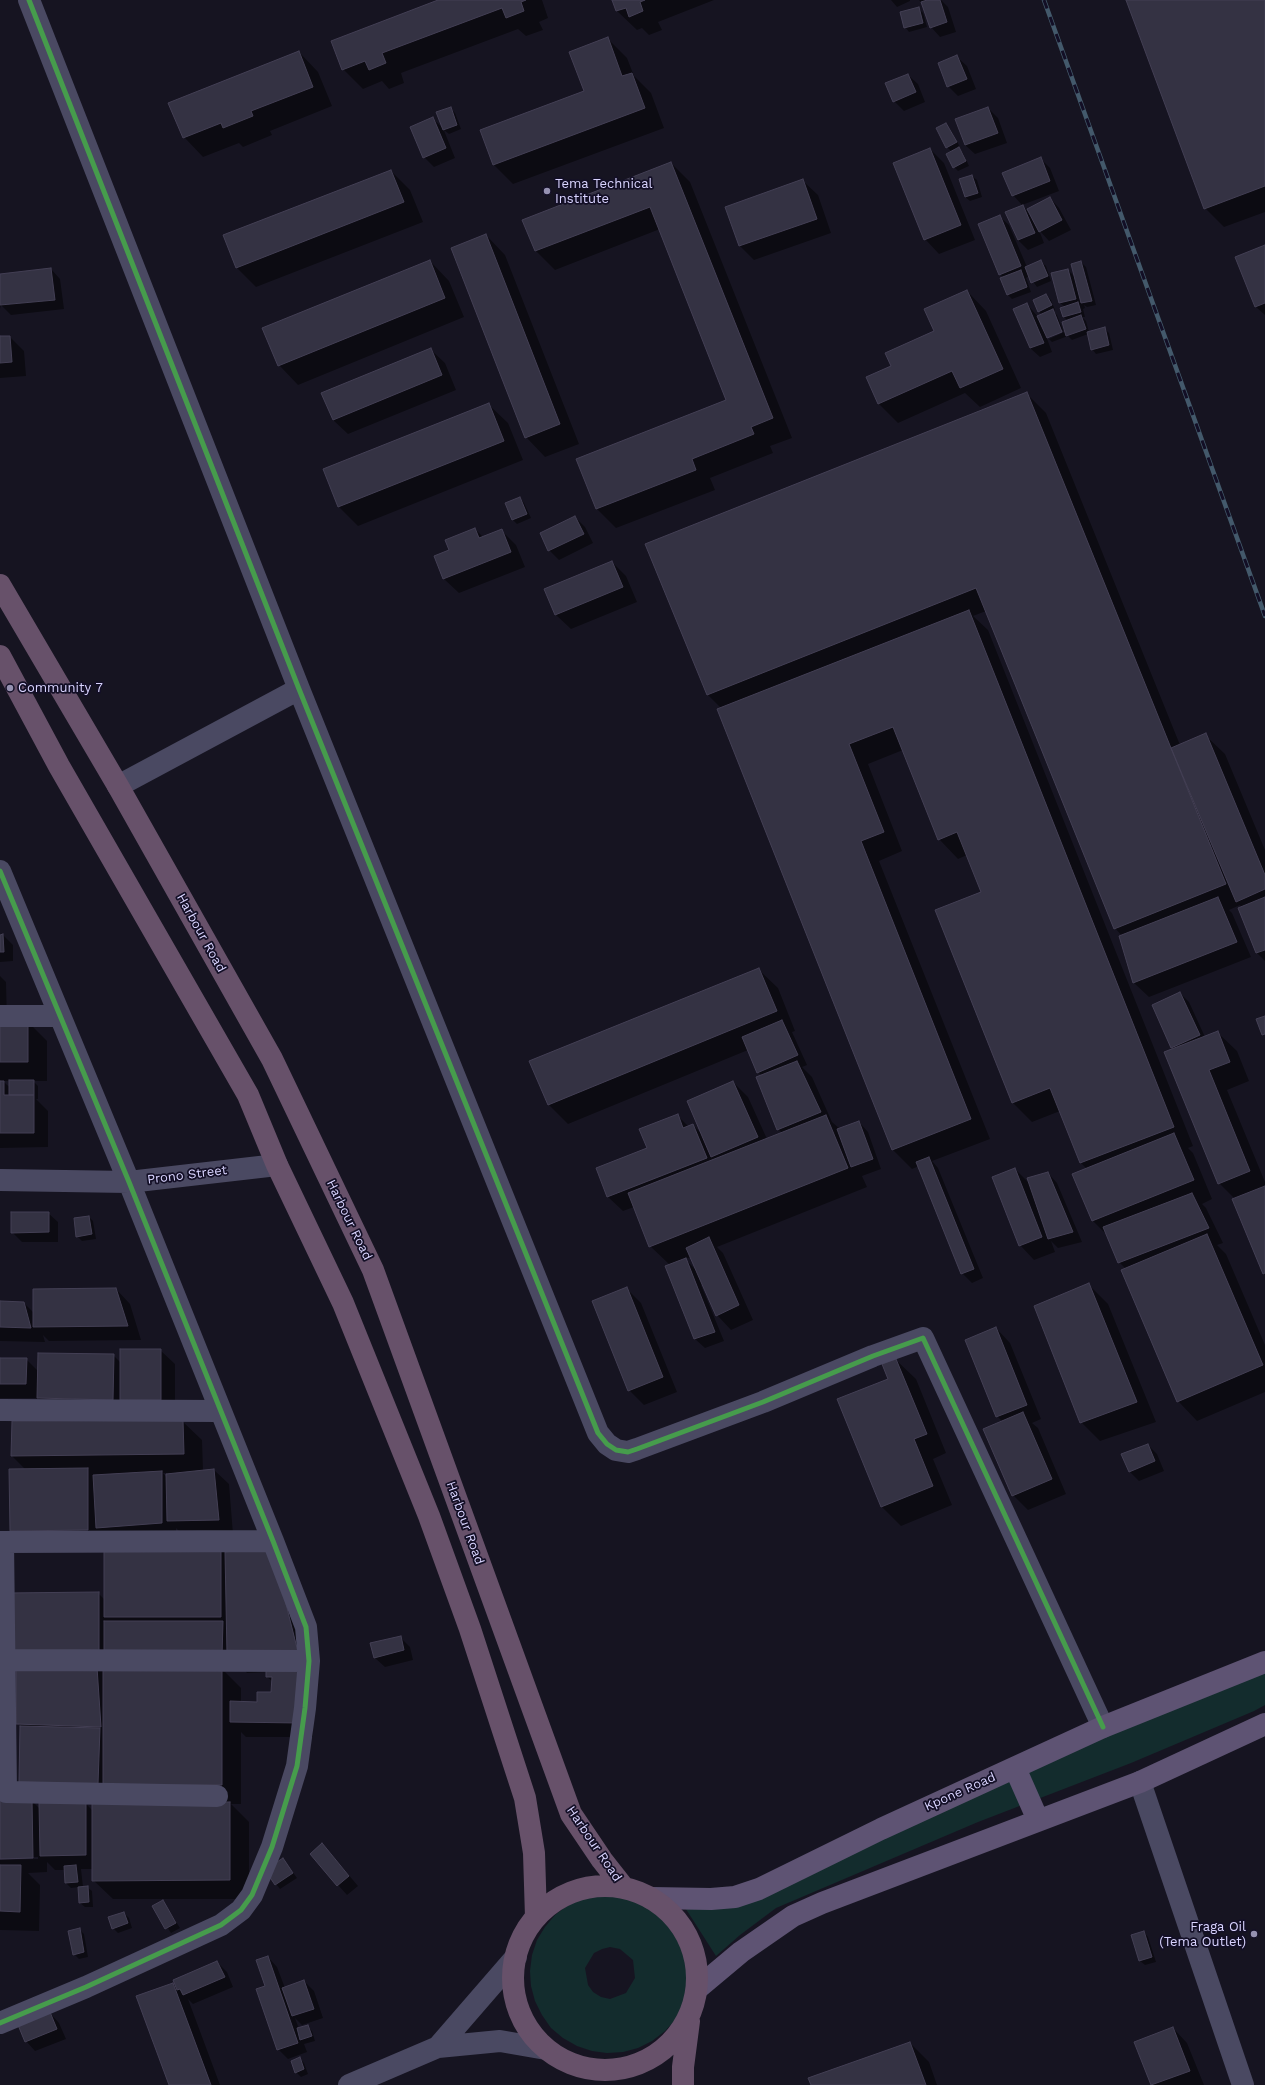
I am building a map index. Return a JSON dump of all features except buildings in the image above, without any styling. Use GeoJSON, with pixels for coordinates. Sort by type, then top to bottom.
{"type":"FeatureCollection","features":[{"type":"Feature","properties":{"kind":"highway","name":"Harbour Road"},"geometry":{"type":"LineString","coordinates":[[0,585],[118,786],[272,1059],[373,1270],[571,1814],[602,1860],[624,1888]]}},
{"type":"Feature","properties":{"kind":"highway"},"geometry":{"type":"LineString","coordinates":[[0,656],[59,766],[248,1096],[277,1165],[344,1303],[429,1516],[470,1629],[526,1798],[534,1853],[536,1917]]}},
{"type":"Feature","properties":{"kind":"highway"},"geometry":{"type":"LineString","coordinates":[[683,2085],[683,2067],[690,2017],[698,1988],[697,1966],[692,1946],[677,1921],[668,1911],[651,1898],[624,1888],[600,1887],[576,1891],[555,1901],[536,1917],[524,1936],[516,1957],[514,1984],[515,1998],[521,2017],[532,2034],[546,2049],[563,2060],[583,2068],[608,2070],[633,2066],[657,2055],[676,2038],[690,2017]]}},
{"type":"Feature","properties":{"kind":"highway"},"geometry":{"type":"LineString","coordinates":[[583,2068],[603,2085]]}},
{"type":"Feature","properties":{"kind":"main road","name":"Kpone Road"},"geometry":{"type":"LineString","coordinates":[[651,1898],[712,1899],[735,1897],[759,1889],[880,1829],[1103,1727],[1265,1662]]}},
{"type":"Feature","properties":{"kind":"main road"},"geometry":{"type":"LineString","coordinates":[[698,1988],[741,1952],[793,1916],[822,1903],[1140,1782],[1265,1724]]}},
{"type":"Feature","properties":{"kind":"main road"},"geometry":{"type":"LineString","coordinates":[[1015,1768],[1038,1820]]}},
{"type":"Feature","properties":{"kind":"street"},"geometry":{"type":"LineString","coordinates":[[28,0],[299,689],[598,1433],[606,1444],[616,1450],[628,1452],[763,1402],[872,1356],[923,1338],[1103,1727]]}},
{"type":"Feature","properties":{"kind":"street"},"geometry":{"type":"LineString","coordinates":[[118,786],[299,689]]}},
{"type":"Feature","properties":{"kind":"street"},"geometry":{"type":"LineString","coordinates":[[0,2023],[86,1987],[221,1925],[241,1910],[252,1895],[272,1847],[297,1766],[305,1708],[309,1661],[306,1627],[273,1541],[219,1411],[129,1182],[1,874]]}},
{"type":"Feature","properties":{"kind":"street"},"geometry":{"type":"LineString","coordinates":[[0,1016],[59,1016]]}},
{"type":"Feature","properties":{"kind":"street","name":"Prono Street"},"geometry":{"type":"LineString","coordinates":[[0,1180],[129,1182],[277,1165]]}},
{"type":"Feature","properties":{"kind":"street"},"geometry":{"type":"LineString","coordinates":[[0,1410],[219,1411]]}},
{"type":"Feature","properties":{"kind":"street"},"geometry":{"type":"LineString","coordinates":[[217,1796],[3,1792],[2,1542],[273,1541]]}},
{"type":"Feature","properties":{"kind":"street"},"geometry":{"type":"LineString","coordinates":[[2,1660],[309,1661]]}},
{"type":"Feature","properties":{"kind":"street"},"geometry":{"type":"LineString","coordinates":[[1140,1782],[1242,2085]]}},
{"type":"Feature","properties":{"kind":"street"},"geometry":{"type":"LineString","coordinates":[[438,2047],[480,2001],[516,1957]]}},
{"type":"Feature","properties":{"kind":"street"},"geometry":{"type":"LineString","coordinates":[[349,2085],[438,2047],[500,2041],[546,2049]]}},
{"type":"Feature","properties":{"kind":"green space"},"geometry":{"type":"Polygon","coordinates":[[[1265,1669],[1265,1705],[1254,1711],[1131,1763],[978,1822],[776,1908],[740,1935],[716,1956],[684,1906],[728,1905],[919,1814],[1265,1669]]]}},
{"type":"Feature","properties":{"kind":"green space"},"geometry":{"type":"Polygon","coordinates":[[[613,1893],[643,1901],[669,1919],[678,1931],[685,1945],[689,1960],[690,1976],[688,1992],[683,2006],[675,2020],[665,2031],[652,2041],[638,2048],[623,2052],[607,2053],[592,2051],[577,2046],[563,2038],[551,2028],[542,2015],[535,2001],[531,1986],[530,1971],[532,1955],[537,1940],[545,1927],[555,1915],[568,1905],[597,1894],[613,1893]],[[610,1947],[594,1953],[585,1968],[588,1985],[593,1992],[601,1997],[610,1999],[626,1993],[635,1978],[633,1960],[620,1949],[610,1947]]]}},
{"type":"Feature","properties":{"kind":"railway"},"geometry":{"type":"LineString","coordinates":[[1044,0],[1265,616]]}},
{"type":"Feature","properties":{"kind":"cycle path"},"geometry":{"type":"LineString","coordinates":[[29,0],[299,689],[598,1433],[607,1444],[616,1450],[628,1452],[763,1402],[873,1356],[923,1338],[1103,1727]]}},
{"type":"Feature","properties":{"kind":"cycle path"},"geometry":{"type":"LineString","coordinates":[[0,871],[129,1182],[273,1541],[306,1627],[309,1661],[305,1708],[297,1766],[272,1847],[252,1895],[241,1910],[221,1925],[86,1987],[0,2023]]}},
{"type":"Feature","properties":{"kind":"place","name":"Tema Technical Institute"},"geometry":{"type":"Point","coordinates":[547,191]}},
{"type":"Feature","properties":{"kind":"place","name":"Community 7"},"geometry":{"type":"Point","coordinates":[10,688]}},
{"type":"Feature","properties":{"kind":"place","name":"Fraga Oil (Tema Outlet)"},"geometry":{"type":"Point","coordinates":[1254,1934]}}]}
